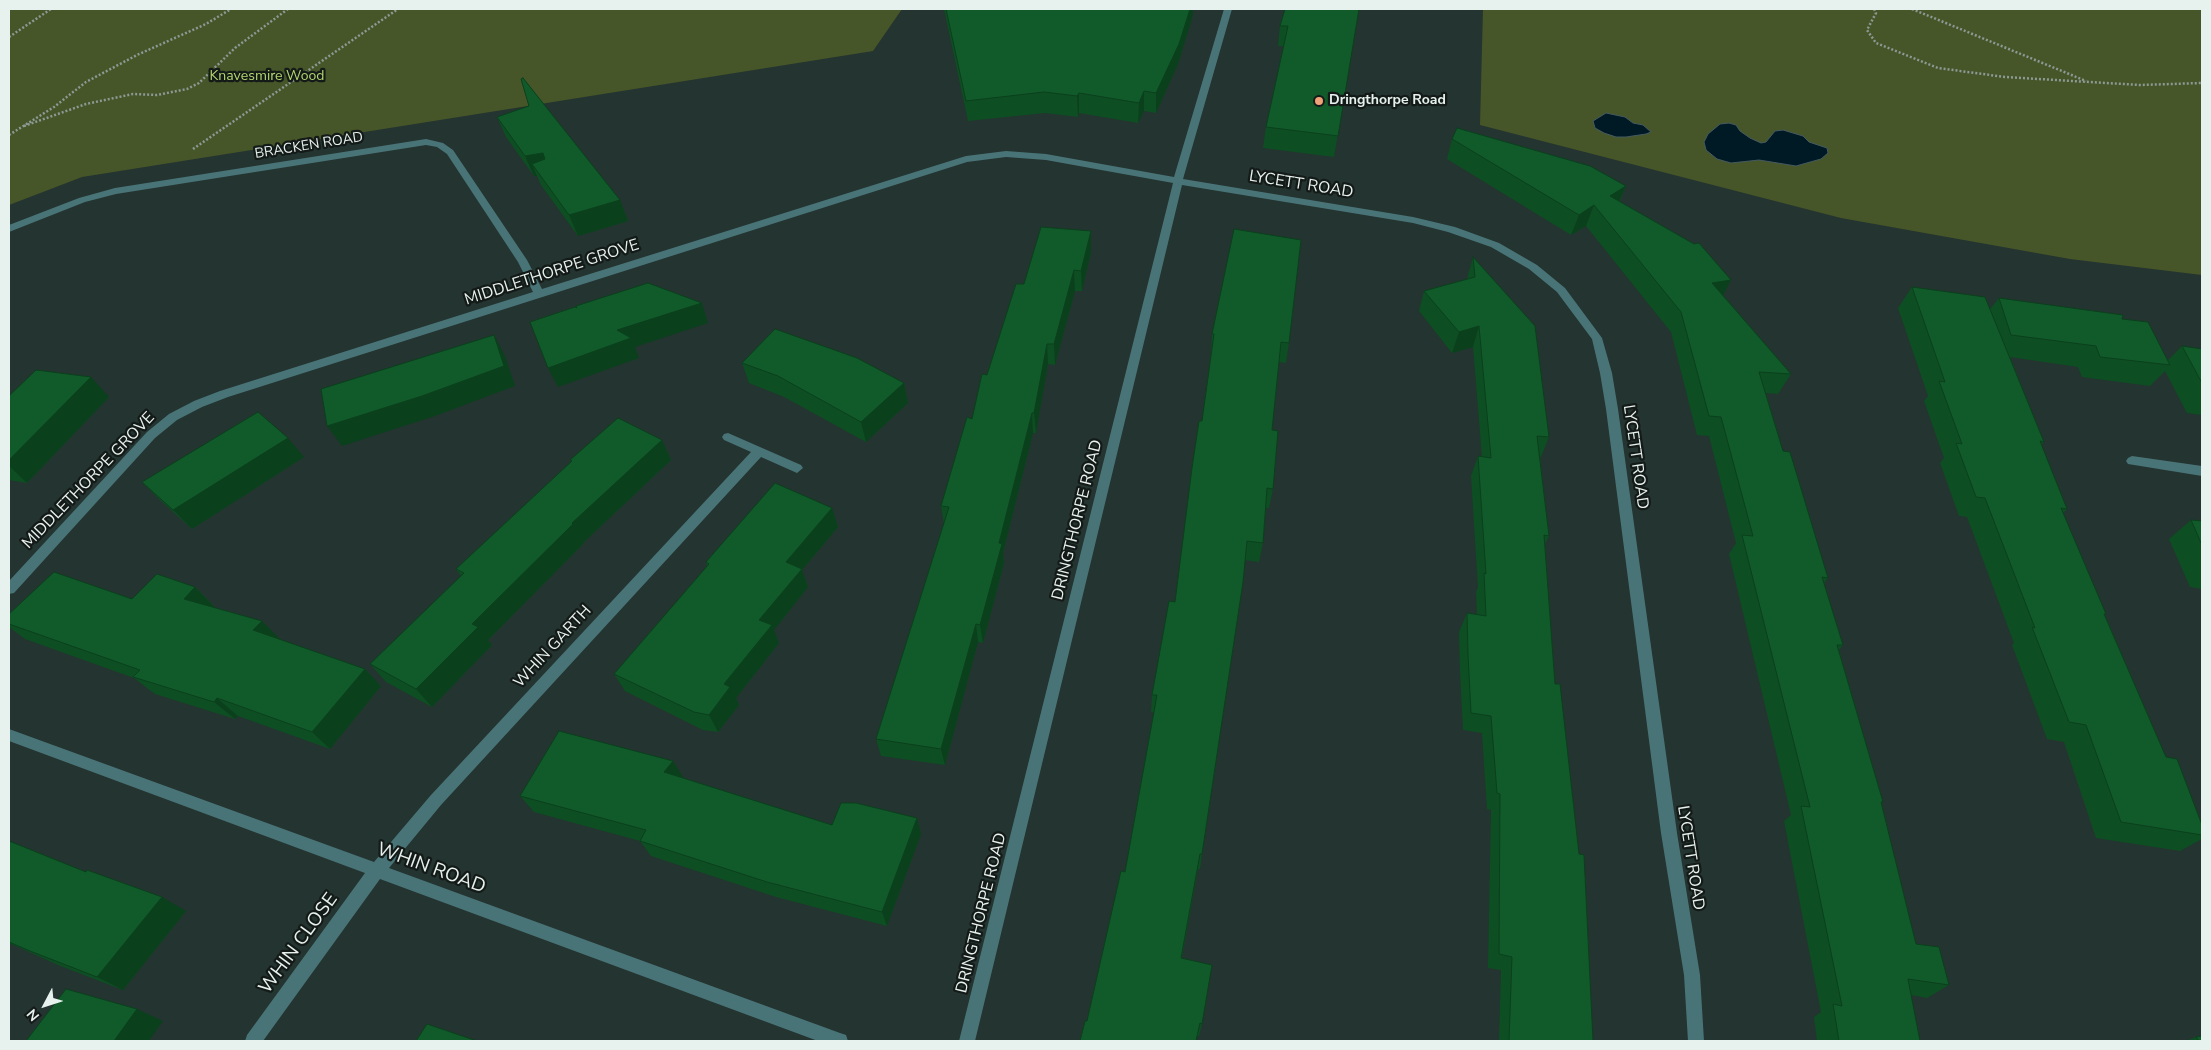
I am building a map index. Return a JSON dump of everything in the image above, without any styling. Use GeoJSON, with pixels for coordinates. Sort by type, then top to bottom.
{"type":"FeatureCollection","features":[{"type":"Feature","properties":{"kind":"street","name":"DRINGTHORPE ROAD"},"geometry":{"type":"LineString","coordinates":[[967,1041],[1178,181],[1228,9]]}},
{"type":"Feature","properties":{"kind":"street","name":"BRACKEN ROAD"},"geometry":{"type":"LineString","coordinates":[[9,229],[82,200],[154,184],[426,142],[440,145],[450,152],[523,262],[540,295]]}},
{"type":"Feature","properties":{"kind":"street","name":"MIDDLETHORPE GROVE"},"geometry":{"type":"LineString","coordinates":[[9,589],[151,435],[173,417],[198,404],[224,394],[966,159],[1006,154],[1046,157],[1178,181]]}},
{"type":"Feature","properties":{"kind":"street","name":"LYCETT ROAD"},"geometry":{"type":"LineString","coordinates":[[1178,181],[1413,220],[1451,229],[1495,244],[1533,267],[1561,290],[1597,338],[1606,373],[1612,409],[1669,833],[1692,975],[1696,1041]]}},
{"type":"Feature","properties":{"kind":"street"},"geometry":{"type":"LineString","coordinates":[[728,437],[797,468]]}},
{"type":"Feature","properties":{"kind":"street","name":"WHIN GARTH"},"geometry":{"type":"LineString","coordinates":[[377,870],[436,800],[759,451]]}},
{"type":"Feature","properties":{"kind":"street"},"geometry":{"type":"LineString","coordinates":[[2132,461],[2202,471]]}},
{"type":"Feature","properties":{"kind":"street","name":"WHIN ROAD"},"geometry":{"type":"LineString","coordinates":[[9,735],[840,1041]]}},
{"type":"Feature","properties":{"kind":"street","name":"WHIN CLOSE"},"geometry":{"type":"LineString","coordinates":[[253,1041],[377,870]]}},
{"type":"Feature","properties":{"kind":"path"},"geometry":{"type":"LineString","coordinates":[[9,37],[51,9]]}},
{"type":"Feature","properties":{"kind":"path"},"geometry":{"type":"LineString","coordinates":[[9,135],[54,107],[86,82],[137,55],[206,24],[231,9]]}},
{"type":"Feature","properties":{"kind":"path"},"geometry":{"type":"LineString","coordinates":[[24,126],[86,104],[133,94],[157,95],[187,89],[199,83],[235,48],[288,9]]}},
{"type":"Feature","properties":{"kind":"path"},"geometry":{"type":"LineString","coordinates":[[154,184],[175,161],[398,9]]}},
{"type":"Feature","properties":{"kind":"path"},"geometry":{"type":"LineString","coordinates":[[1874,9],[1876,13],[1867,30],[1876,43],[1938,68],[2005,77],[2140,85],[2202,83]]}},
{"type":"Feature","properties":{"kind":"path"},"geometry":{"type":"LineString","coordinates":[[1912,9],[2014,53],[2089,82]]}},
{"type":"Feature","properties":{"kind":"green space","name":"Knavesmire Wood"},"geometry":{"type":"Polygon","coordinates":[[[9,9],[902,9],[873,51],[82,177],[9,205],[9,9]]]}},
{"type":"Feature","properties":{"kind":"green space"},"geometry":{"type":"Polygon","coordinates":[[[1483,9],[2202,9],[2202,275],[2070,259],[1841,218],[1480,125],[1483,9]]]}},
{"type":"Feature","properties":{"kind":"water"},"geometry":{"type":"Polygon","coordinates":[[[1606,113],[1625,117],[1633,123],[1643,125],[1651,132],[1626,137],[1616,137],[1604,133],[1595,128],[1593,121],[1606,113]]]}},
{"type":"Feature","properties":{"kind":"water"},"geometry":{"type":"Polygon","coordinates":[[[1729,123],[1736,125],[1740,131],[1761,143],[1766,142],[1775,131],[1783,130],[1803,136],[1809,142],[1827,148],[1828,153],[1821,159],[1796,166],[1759,160],[1731,163],[1717,159],[1706,150],[1704,142],[1708,134],[1720,124],[1729,123]]]}},
{"type":"Feature","properties":{"kind":"building"},"geometry":{"type":"Polygon","coordinates":[[[946,9],[1190,9],[1179,44],[1156,93],[1144,91],[1139,103],[1079,93],[1077,96],[1044,92],[966,101],[946,9]]]}},
{"type":"Feature","properties":{"kind":"building"},"geometry":{"type":"Polygon","coordinates":[[[1285,9],[1359,9],[1338,136],[1266,127],[1288,26],[1280,26],[1285,9]]]}},
{"type":"Feature","properties":{"kind":"building"},"geometry":{"type":"Polygon","coordinates":[[[523,78],[620,200],[569,215],[532,164],[545,159],[543,153],[525,156],[497,117],[529,106],[521,79],[523,78]]]}},
{"type":"Feature","properties":{"kind":"building"},"geometry":{"type":"Polygon","coordinates":[[[1457,128],[1590,166],[1626,186],[1610,196],[1694,244],[1699,243],[1731,280],[1712,283],[1791,374],[1759,372],[1783,451],[1790,452],[1828,578],[1822,577],[1843,645],[1837,645],[1883,802],[1881,802],[1916,944],[1939,947],[1949,985],[1908,979],[1920,1041],[1839,1041],[1833,1004],[1842,1006],[1801,806],[1810,807],[1742,535],[1753,536],[1721,417],[1709,416],[1681,312],[1594,205],[1579,215],[1452,139],[1457,128]]]}},
{"type":"Feature","properties":{"kind":"building"},"geometry":{"type":"Polygon","coordinates":[[[1041,227],[1091,231],[1081,271],[1074,270],[1054,344],[1047,344],[1034,413],[1032,413],[999,543],[1002,544],[980,625],[976,624],[941,749],[876,739],[949,507],[941,506],[967,417],[972,419],[982,374],[987,375],[1016,284],[1024,284],[1041,227]]]}},
{"type":"Feature","properties":{"kind":"building"},"geometry":{"type":"Polygon","coordinates":[[[1234,229],[1301,240],[1289,343],[1281,342],[1272,430],[1278,431],[1273,489],[1267,488],[1263,543],[1247,541],[1243,582],[1202,854],[1200,854],[1181,958],[1212,965],[1202,1024],[1200,1023],[1196,1041],[1080,1041],[1085,1021],[1087,1021],[1121,871],[1125,872],[1157,695],[1152,695],[1169,601],[1175,602],[1192,468],[1199,421],[1202,421],[1214,334],[1212,334],[1234,229]]]}},
{"type":"Feature","properties":{"kind":"building"},"geometry":{"type":"Polygon","coordinates":[[[1473,257],[1535,326],[1549,437],[1537,436],[1549,536],[1544,535],[1555,684],[1560,684],[1579,854],[1584,855],[1593,1041],[1509,1041],[1512,957],[1499,954],[1500,794],[1497,793],[1491,716],[1471,713],[1468,654],[1467,613],[1486,616],[1484,573],[1486,574],[1478,456],[1491,458],[1479,326],[1459,332],[1424,291],[1475,277],[1473,257]]]}},
{"type":"Feature","properties":{"kind":"building"},"geometry":{"type":"Polygon","coordinates":[[[648,283],[702,303],[617,330],[631,338],[548,368],[530,322],[648,283]]]}},
{"type":"Feature","properties":{"kind":"building"},"geometry":{"type":"Polygon","coordinates":[[[1912,287],[1985,297],[2044,442],[2040,441],[2067,509],[2061,508],[2106,614],[2104,614],[2166,757],[2177,759],[2202,825],[2202,835],[2121,822],[2086,725],[2069,722],[1985,498],[1976,497],[1956,443],[1962,444],[1939,381],[1945,382],[1912,287]]]}},
{"type":"Feature","properties":{"kind":"building"},"geometry":{"type":"Polygon","coordinates":[[[1999,298],[2123,315],[2122,319],[2148,322],[2170,365],[2100,357],[2096,346],[2011,335],[1999,298]]]}},
{"type":"Feature","properties":{"kind":"building"},"geometry":{"type":"Polygon","coordinates":[[[775,329],[857,358],[904,383],[861,422],[778,376],[742,363],[775,329]]]}},
{"type":"Feature","properties":{"kind":"building"},"geometry":{"type":"Polygon","coordinates":[[[494,335],[504,366],[422,396],[327,426],[321,389],[494,335]]]}},
{"type":"Feature","properties":{"kind":"building"},"geometry":{"type":"Polygon","coordinates":[[[2182,346],[2202,349],[2202,383],[2182,346]]]}},
{"type":"Feature","properties":{"kind":"building"},"geometry":{"type":"Polygon","coordinates":[[[36,370],[91,377],[9,460],[9,396],[36,370]]]}},
{"type":"Feature","properties":{"kind":"building"},"geometry":{"type":"Polygon","coordinates":[[[258,412],[288,438],[173,510],[142,482],[258,412]]]}},
{"type":"Feature","properties":{"kind":"building"},"geometry":{"type":"Polygon","coordinates":[[[618,418],[662,440],[572,523],[472,624],[478,627],[416,689],[370,664],[464,573],[456,569],[572,461],[570,460],[618,418]]]}},
{"type":"Feature","properties":{"kind":"building"},"geometry":{"type":"Polygon","coordinates":[[[775,483],[832,508],[786,562],[802,569],[759,620],[772,625],[724,684],[730,687],[709,715],[694,712],[614,674],[709,564],[706,562],[775,483]]]}},
{"type":"Feature","properties":{"kind":"building"},"geometry":{"type":"Polygon","coordinates":[[[2191,520],[2202,521],[2202,545],[2191,520]]]}},
{"type":"Feature","properties":{"kind":"building"},"geometry":{"type":"Polygon","coordinates":[[[54,572],[132,599],[157,574],[195,587],[184,599],[262,621],[253,630],[365,669],[312,732],[217,698],[214,702],[133,677],[140,670],[9,624],[9,614],[54,572]]]}},
{"type":"Feature","properties":{"kind":"building"},"geometry":{"type":"Polygon","coordinates":[[[559,731],[673,761],[664,772],[832,825],[841,803],[856,803],[917,818],[882,912],[767,882],[640,841],[646,830],[520,796],[559,731]]]}},
{"type":"Feature","properties":{"kind":"building"},"geometry":{"type":"Polygon","coordinates":[[[9,841],[86,872],[87,870],[162,897],[97,977],[9,942],[9,841]]]}},
{"type":"Feature","properties":{"kind":"building"},"geometry":{"type":"Polygon","coordinates":[[[66,989],[137,1009],[114,1041],[26,1041],[66,989]]]}},
{"type":"Feature","properties":{"kind":"building"},"geometry":{"type":"Polygon","coordinates":[[[427,1024],[477,1041],[416,1041],[427,1024]]]}},
{"type":"Feature","properties":{"kind":"building"},"geometry":{"type":"Polygon","coordinates":[[[2202,1036],[2202,1041],[2199,1041],[2196,1037],[2202,1036]]]}},
{"type":"Feature","properties":{"kind":"place","name":"Dringthorpe Road"},"geometry":{"type":"Point","coordinates":[1319,101]}}]}
